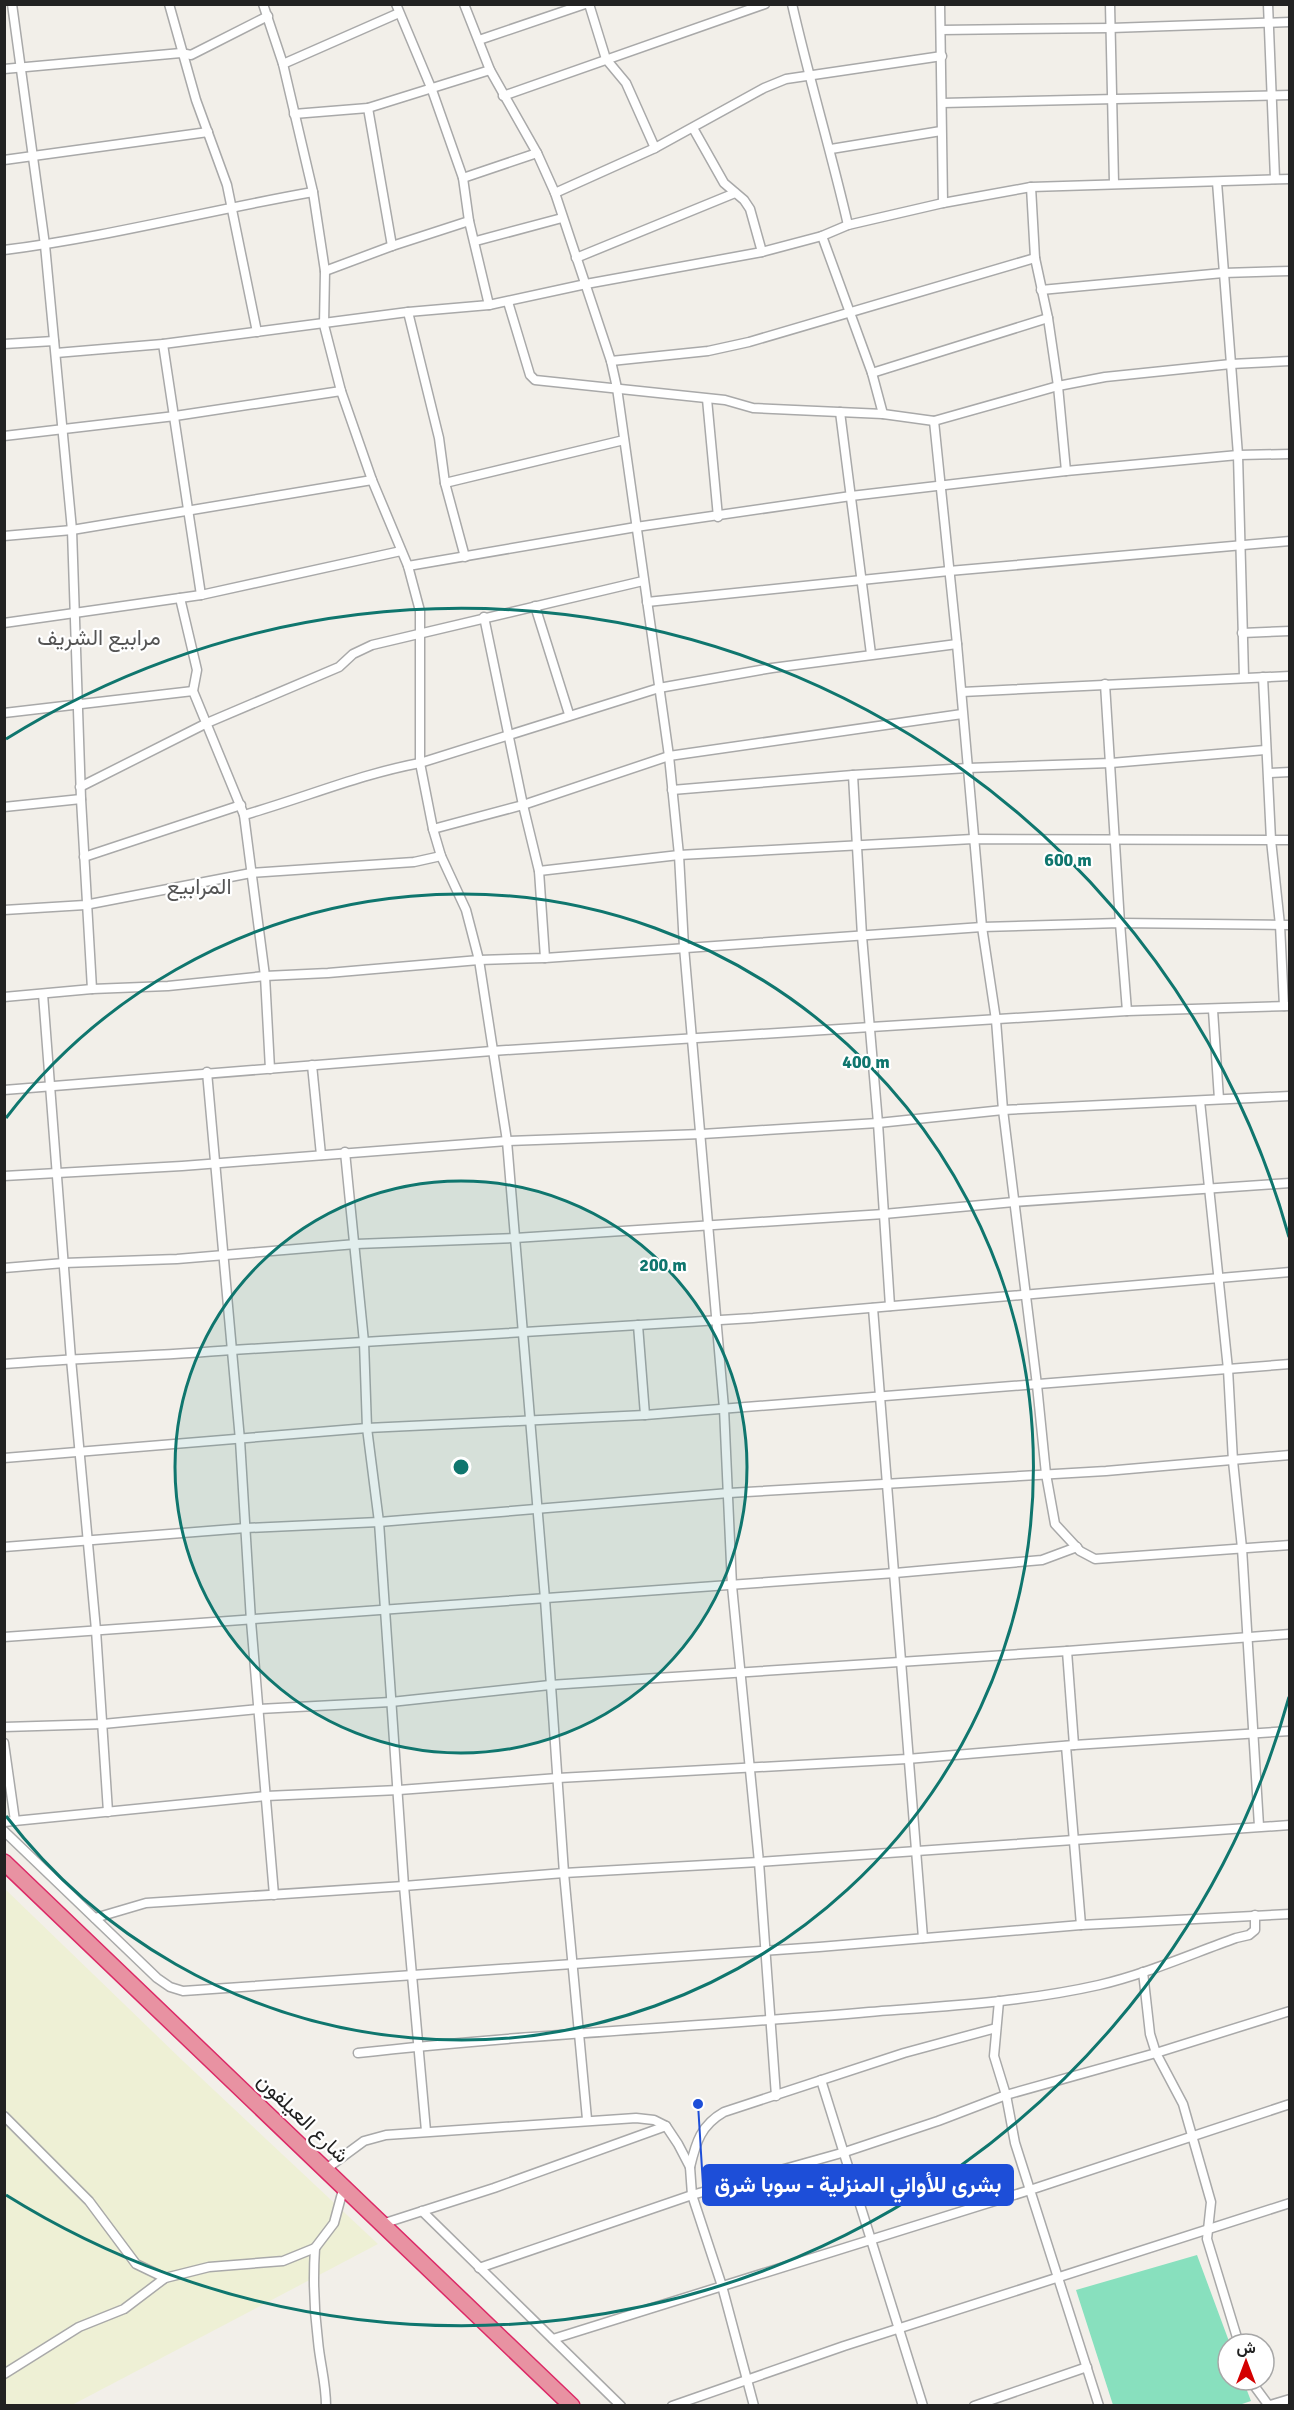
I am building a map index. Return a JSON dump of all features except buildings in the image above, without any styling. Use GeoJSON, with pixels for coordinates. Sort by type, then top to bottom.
{"type":"FeatureCollection","features":[{"type":"Feature","properties":{"kind":"highway","name":"شارع العيلفون"},"geometry":{"type":"LineString","coordinates":[[4,1862],[572,2406]]}},
{"type":"Feature","properties":{"kind":"street"},"geometry":{"type":"LineString","coordinates":[[12,4],[45,245],[64,430],[72,530],[85,905],[92,989]]}},
{"type":"Feature","properties":{"kind":"street"},"geometry":{"type":"LineString","coordinates":[[170,4],[181,53],[227,185],[257,332]]}},
{"type":"Feature","properties":{"kind":"street"},"geometry":{"type":"LineString","coordinates":[[263,4],[283,64],[313,192],[325,271],[324,325],[341,391],[372,480],[408,566],[420,611],[418,633],[420,763],[433,829],[441,856],[466,910],[479,960],[507,1141],[545,1599],[564,1872],[587,2120]]}},
{"type":"Feature","properties":{"kind":"street"},"geometry":{"type":"LineString","coordinates":[[396,4],[432,90],[463,178],[489,305]]}},
{"type":"Feature","properties":{"kind":"street"},"geometry":{"type":"LineString","coordinates":[[464,4],[490,70],[537,153],[555,193],[611,361],[617,388],[669,756],[679,855],[684,947],[710,1224],[724,1408],[732,1586],[759,1862],[776,2096]]}},
{"type":"Feature","properties":{"kind":"street"},"geometry":{"type":"LineString","coordinates":[[479,40],[587,4],[606,59],[626,84],[655,148]]}},
{"type":"Feature","properties":{"kind":"street"},"geometry":{"type":"LineString","coordinates":[[503,96],[765,4]]}},
{"type":"Feature","properties":{"kind":"street"},"geometry":{"type":"LineString","coordinates":[[792,4],[808,75],[831,149],[848,225]]}},
{"type":"Feature","properties":{"kind":"street"},"geometry":{"type":"LineString","coordinates":[[940,4],[943,203]]}},
{"type":"Feature","properties":{"kind":"street"},"geometry":{"type":"LineString","coordinates":[[1110,4],[1114,183]]}},
{"type":"Feature","properties":{"kind":"street"},"geometry":{"type":"LineString","coordinates":[[1268,4],[1275,179]]}},
{"type":"Feature","properties":{"kind":"street"},"geometry":{"type":"LineString","coordinates":[[283,64],[399,14]]}},
{"type":"Feature","properties":{"kind":"street"},"geometry":{"type":"LineString","coordinates":[[4,69],[181,53],[191,56],[268,16]]}},
{"type":"Feature","properties":{"kind":"street"},"geometry":{"type":"LineString","coordinates":[[941,30],[1111,28],[1290,22]]}},
{"type":"Feature","properties":{"kind":"street"},"geometry":{"type":"LineString","coordinates":[[555,193],[655,148],[774,83],[808,75],[942,56]]}},
{"type":"Feature","properties":{"kind":"street"},"geometry":{"type":"LineString","coordinates":[[294,114],[368,108],[432,90],[490,70]]}},
{"type":"Feature","properties":{"kind":"street"},"geometry":{"type":"LineString","coordinates":[[942,103],[1113,101],[1290,95]]}},
{"type":"Feature","properties":{"kind":"street"},"geometry":{"type":"LineString","coordinates":[[368,108],[392,246]]}},
{"type":"Feature","properties":{"kind":"street"},"geometry":{"type":"LineString","coordinates":[[693,128],[724,183],[744,200],[750,209],[762,252]]}},
{"type":"Feature","properties":{"kind":"street"},"geometry":{"type":"LineString","coordinates":[[831,149],[941,131]]}},
{"type":"Feature","properties":{"kind":"street"},"geometry":{"type":"LineString","coordinates":[[4,160],[34,158],[208,132]]}},
{"type":"Feature","properties":{"kind":"street"},"geometry":{"type":"LineString","coordinates":[[463,178],[537,153]]}},
{"type":"Feature","properties":{"kind":"street"},"geometry":{"type":"LineString","coordinates":[[56,353],[163,344],[324,325],[408,312],[508,302],[586,284],[762,252],[822,236],[848,225],[943,203],[1031,187],[1290,179]]}},
{"type":"Feature","properties":{"kind":"street"},"geometry":{"type":"LineString","coordinates":[[1216,182],[1238,455],[1244,677]]}},
{"type":"Feature","properties":{"kind":"street"},"geometry":{"type":"LineString","coordinates":[[1031,187],[1035,258],[1048,318],[1058,386],[1066,471]]}},
{"type":"Feature","properties":{"kind":"street"},"geometry":{"type":"LineString","coordinates":[[4,250],[45,245],[230,206],[313,192]]}},
{"type":"Feature","properties":{"kind":"street"},"geometry":{"type":"LineString","coordinates":[[576,258],[735,193]]}},
{"type":"Feature","properties":{"kind":"street"},"geometry":{"type":"LineString","coordinates":[[476,241],[562,218]]}},
{"type":"Feature","properties":{"kind":"street"},"geometry":{"type":"LineString","coordinates":[[325,271],[470,221]]}},
{"type":"Feature","properties":{"kind":"street"},"geometry":{"type":"LineString","coordinates":[[822,236],[872,373],[883,414]]}},
{"type":"Feature","properties":{"kind":"street"},"geometry":{"type":"LineString","coordinates":[[611,361],[708,351],[749,342],[1035,258]]}},
{"type":"Feature","properties":{"kind":"street"},"geometry":{"type":"LineString","coordinates":[[1041,290],[1223,273],[1290,271]]}},
{"type":"Feature","properties":{"kind":"street"},"geometry":{"type":"LineString","coordinates":[[508,302],[530,375],[535,380],[546,383],[725,400],[753,408],[883,414],[934,421],[1058,386],[1105,377],[1231,364],[1290,361]]}},
{"type":"Feature","properties":{"kind":"street"},"geometry":{"type":"LineString","coordinates":[[408,312],[439,438],[445,483],[465,557]]}},
{"type":"Feature","properties":{"kind":"street"},"geometry":{"type":"LineString","coordinates":[[872,373],[1048,318]]}},
{"type":"Feature","properties":{"kind":"street"},"geometry":{"type":"LineString","coordinates":[[4,345],[54,340]]}},
{"type":"Feature","properties":{"kind":"street"},"geometry":{"type":"LineString","coordinates":[[163,344],[201,595]]}},
{"type":"Feature","properties":{"kind":"street"},"geometry":{"type":"LineString","coordinates":[[4,436],[175,416],[341,391]]}},
{"type":"Feature","properties":{"kind":"street"},"geometry":{"type":"LineString","coordinates":[[707,399],[718,517]]}},
{"type":"Feature","properties":{"kind":"street"},"geometry":{"type":"LineString","coordinates":[[840,412],[871,654]]}},
{"type":"Feature","properties":{"kind":"street"},"geometry":{"type":"LineString","coordinates":[[934,421],[962,692],[962,714],[982,927],[996,1020],[1003,1110],[1046,1474],[1055,1524],[1087,1556],[1095,1559],[1290,1545]]}},
{"type":"Feature","properties":{"kind":"street"},"geometry":{"type":"LineString","coordinates":[[445,483],[624,440]]}},
{"type":"Feature","properties":{"kind":"street"},"geometry":{"type":"LineString","coordinates":[[408,566],[636,526],[718,517],[851,496],[1066,471],[1238,455],[1290,454]]}},
{"type":"Feature","properties":{"kind":"street"},"geometry":{"type":"LineString","coordinates":[[4,536],[72,530],[372,480]]}},
{"type":"Feature","properties":{"kind":"street"},"geometry":{"type":"LineString","coordinates":[[647,602],[950,571],[1290,541]]}},
{"type":"Feature","properties":{"kind":"street"},"geometry":{"type":"LineString","coordinates":[[4,623],[201,595],[401,551]]}},
{"type":"Feature","properties":{"kind":"street"},"geometry":{"type":"LineString","coordinates":[[80,787],[207,723],[339,667],[353,654],[372,645],[643,581]]}},
{"type":"Feature","properties":{"kind":"street"},"geometry":{"type":"LineString","coordinates":[[180,598],[197,670],[193,691],[244,815],[265,976],[270,1070]]}},
{"type":"Feature","properties":{"kind":"street"},"geometry":{"type":"LineString","coordinates":[[535,606],[569,714]]}},
{"type":"Feature","properties":{"kind":"street"},"geometry":{"type":"LineString","coordinates":[[484,617],[539,871],[545,958]]}},
{"type":"Feature","properties":{"kind":"street"},"geometry":{"type":"LineString","coordinates":[[1242,633],[1290,631]]}},
{"type":"Feature","properties":{"kind":"street"},"geometry":{"type":"LineString","coordinates":[[244,815],[383,770],[420,763],[569,714],[659,688],[871,654],[957,644]]}},
{"type":"Feature","properties":{"kind":"street"},"geometry":{"type":"LineString","coordinates":[[962,692],[1290,675]]}},
{"type":"Feature","properties":{"kind":"street"},"geometry":{"type":"LineString","coordinates":[[4,1090],[492,1051],[1127,1011],[1287,1006],[1285,925],[1271,840],[1263,677]]}},
{"type":"Feature","properties":{"kind":"street"},"geometry":{"type":"LineString","coordinates":[[1105,684],[1127,1011]]}},
{"type":"Feature","properties":{"kind":"street"},"geometry":{"type":"LineString","coordinates":[[4,713],[193,691]]}},
{"type":"Feature","properties":{"kind":"street"},"geometry":{"type":"LineString","coordinates":[[433,829],[523,805],[669,756],[962,714]]}},
{"type":"Feature","properties":{"kind":"street"},"geometry":{"type":"LineString","coordinates":[[672,790],[968,768],[1111,764],[1265,750]]}},
{"type":"Feature","properties":{"kind":"street"},"geometry":{"type":"LineString","coordinates":[[1269,773],[1290,772]]}},
{"type":"Feature","properties":{"kind":"street"},"geometry":{"type":"LineString","coordinates":[[853,775],[862,936],[871,1027],[890,1306]]}},
{"type":"Feature","properties":{"kind":"street"},"geometry":{"type":"LineString","coordinates":[[4,807],[81,799]]}},
{"type":"Feature","properties":{"kind":"street"},"geometry":{"type":"LineString","coordinates":[[84,857],[241,805]]}},
{"type":"Feature","properties":{"kind":"street"},"geometry":{"type":"LineString","coordinates":[[539,871],[679,855],[973,839],[1290,840]]}},
{"type":"Feature","properties":{"kind":"street"},"geometry":{"type":"LineString","coordinates":[[4,910],[85,905],[251,873],[414,861],[441,856]]}},
{"type":"Feature","properties":{"kind":"street"},"geometry":{"type":"LineString","coordinates":[[4,997],[479,960],[545,958],[982,927],[1120,923],[1285,925]]}},
{"type":"Feature","properties":{"kind":"street"},"geometry":{"type":"LineString","coordinates":[[44,994],[71,1359],[96,1630],[108,1812]]}},
{"type":"Feature","properties":{"kind":"street"},"geometry":{"type":"LineString","coordinates":[[1213,1010],[1219,1099]]}},
{"type":"Feature","properties":{"kind":"street"},"geometry":{"type":"LineString","coordinates":[[312,1065],[321,1155]]}},
{"type":"Feature","properties":{"kind":"street"},"geometry":{"type":"LineString","coordinates":[[207,1072],[240,1440],[251,1621],[274,1894]]}},
{"type":"Feature","properties":{"kind":"street"},"geometry":{"type":"LineString","coordinates":[[4,1176],[507,1141],[702,1134],[878,1123],[1003,1110],[1290,1096]]}},
{"type":"Feature","properties":{"kind":"street"},"geometry":{"type":"LineString","coordinates":[[1200,1101],[1228,1370],[1233,1461],[1242,1548],[1259,1826]]}},
{"type":"Feature","properties":{"kind":"street"},"geometry":{"type":"LineString","coordinates":[[345,1152],[356,1245],[368,1428],[379,1521],[404,1886],[426,2131]]}},
{"type":"Feature","properties":{"kind":"street"},"geometry":{"type":"LineString","coordinates":[[4,1268],[884,1214],[1014,1202],[1290,1183]]}},
{"type":"Feature","properties":{"kind":"street"},"geometry":{"type":"LineString","coordinates":[[4,1364],[149,1357],[716,1320],[1026,1296],[1290,1272]]}},
{"type":"Feature","properties":{"kind":"street"},"geometry":{"type":"LineString","coordinates":[[873,1308],[923,1938]]}},
{"type":"Feature","properties":{"kind":"street"},"geometry":{"type":"LineString","coordinates":[[638,1325],[645,1415]]}},
{"type":"Feature","properties":{"kind":"street"},"geometry":{"type":"LineString","coordinates":[[4,1458],[79,1450],[240,1440],[368,1428],[645,1415],[1290,1364]]}},
{"type":"Feature","properties":{"kind":"street"},"geometry":{"type":"LineString","coordinates":[[4,1546],[246,1528],[379,1521],[729,1492],[886,1485],[1290,1455]]}},
{"type":"Feature","properties":{"kind":"street"},"geometry":{"type":"LineString","coordinates":[[4,1637],[895,1574],[1042,1560],[1077,1547]]}},
{"type":"Feature","properties":{"kind":"street"},"geometry":{"type":"LineString","coordinates":[[4,1727],[103,1724],[259,1708],[391,1702],[550,1685],[1290,1634]]}},
{"type":"Feature","properties":{"kind":"street"},"geometry":{"type":"LineString","coordinates":[[1067,1651],[1074,1838],[1081,1925]]}},
{"type":"Feature","properties":{"kind":"street"},"geometry":{"type":"LineString","coordinates":[[4,1822],[266,1796],[907,1759],[1070,1745],[1290,1731]]}},
{"type":"Feature","properties":{"kind":"street"},"geometry":{"type":"LineString","coordinates":[[4,1743],[15,1821]]}},
{"type":"Feature","properties":{"kind":"street"},"geometry":{"type":"LineString","coordinates":[[95,1918],[146,1903],[404,1886],[564,1872],[759,1862],[1290,1824]]}},
{"type":"Feature","properties":{"kind":"street"},"geometry":{"type":"LineString","coordinates":[[4,1831],[157,1978],[170,1987],[183,1991],[1081,1925],[1290,1914]]}},
{"type":"Feature","properties":{"kind":"street"},"geometry":{"type":"LineString","coordinates":[[358,2053],[418,2046],[771,2021],[1025,1999],[1100,1985],[1252,1934],[1256,1927],[1255,1916]]}},
{"type":"Feature","properties":{"kind":"street"},"geometry":{"type":"LineString","coordinates":[[1143,1972],[1146,2014],[1156,2053],[1183,2104],[1211,2202],[1207,2239],[1235,2332]]}},
{"type":"Feature","properties":{"kind":"street"},"geometry":{"type":"LineString","coordinates":[[999,2001],[994,2056],[1006,2095],[1015,2143],[1100,2406]]}},
{"type":"Feature","properties":{"kind":"street"},"geometry":{"type":"LineString","coordinates":[[479,2268],[692,2195],[845,2152],[938,2121],[1006,2095],[1156,2053],[1290,2011]]}},
{"type":"Feature","properties":{"kind":"street"},"geometry":{"type":"LineString","coordinates":[[754,2406],[722,2286],[692,2195],[690,2167],[698,2136],[714,2118],[746,2103],[776,2096],[904,2053],[996,2028]]}},
{"type":"Feature","properties":{"kind":"street"},"geometry":{"type":"LineString","coordinates":[[821,2080],[923,2406]]}},
{"type":"Feature","properties":{"kind":"street"},"geometry":{"type":"LineString","coordinates":[[552,2339],[1030,2190],[1290,2104]]}},
{"type":"Feature","properties":{"kind":"street"},"geometry":{"type":"LineString","coordinates":[[4,2116],[89,2201],[136,2264],[165,2277]]}},
{"type":"Feature","properties":{"kind":"street"},"geometry":{"type":"LineString","coordinates":[[326,2169],[371,2138],[426,2131],[642,2117],[666,2126],[690,2167]]}},
{"type":"Feature","properties":{"kind":"street"},"geometry":{"type":"LineString","coordinates":[[382,2224],[666,2126]]}},
{"type":"Feature","properties":{"kind":"street"},"geometry":{"type":"LineString","coordinates":[[4,2374],[79,2327],[124,2309],[165,2277],[209,2267],[284,2261],[315,2248],[334,2223],[344,2186]]}},
{"type":"Feature","properties":{"kind":"street"},"geometry":{"type":"LineString","coordinates":[[672,2406],[747,2378],[1060,2278],[1209,2227],[1290,2203]]}},
{"type":"Feature","properties":{"kind":"street"},"geometry":{"type":"LineString","coordinates":[[422,2211],[621,2406]]}},
{"type":"Feature","properties":{"kind":"street"},"geometry":{"type":"LineString","coordinates":[[315,2248],[313,2286],[318,2344],[326,2381],[326,2406]]}},
{"type":"Feature","properties":{"kind":"street"},"geometry":{"type":"LineString","coordinates":[[974,2406],[1087,2367]]}},
{"type":"Feature","properties":{"kind":"street"},"geometry":{"type":"LineString","coordinates":[[1259,2392],[1269,2405],[1290,2399]]}},
{"type":"Feature","properties":{"kind":"green space"},"geometry":{"type":"Polygon","coordinates":[[[4,1888],[183,2061],[378,2244],[72,2405],[5,2405],[4,1888]]]}},
{"type":"Feature","properties":{"kind":"green space"},"geometry":{"type":"Polygon","coordinates":[[[1197,2255],[1226,2332],[1216,2332],[1216,2392],[1248,2392],[1251,2401],[1236,2406],[1113,2405],[1076,2290],[1197,2255]]]}},
{"type":"Feature","properties":{"kind":"place","name":"بشرى للأواني المنزلية - سوبا شرق"},"geometry":{"type":"Point","coordinates":[698,2104]}},
{"type":"Feature","properties":{"kind":"district","name":"مرابيع الشريف"},"geometry":{"type":"Point","coordinates":[99,637]}},
{"type":"Feature","properties":{"kind":"district","name":"المرابيع"},"geometry":{"type":"Point","coordinates":[199,886]}}]}
